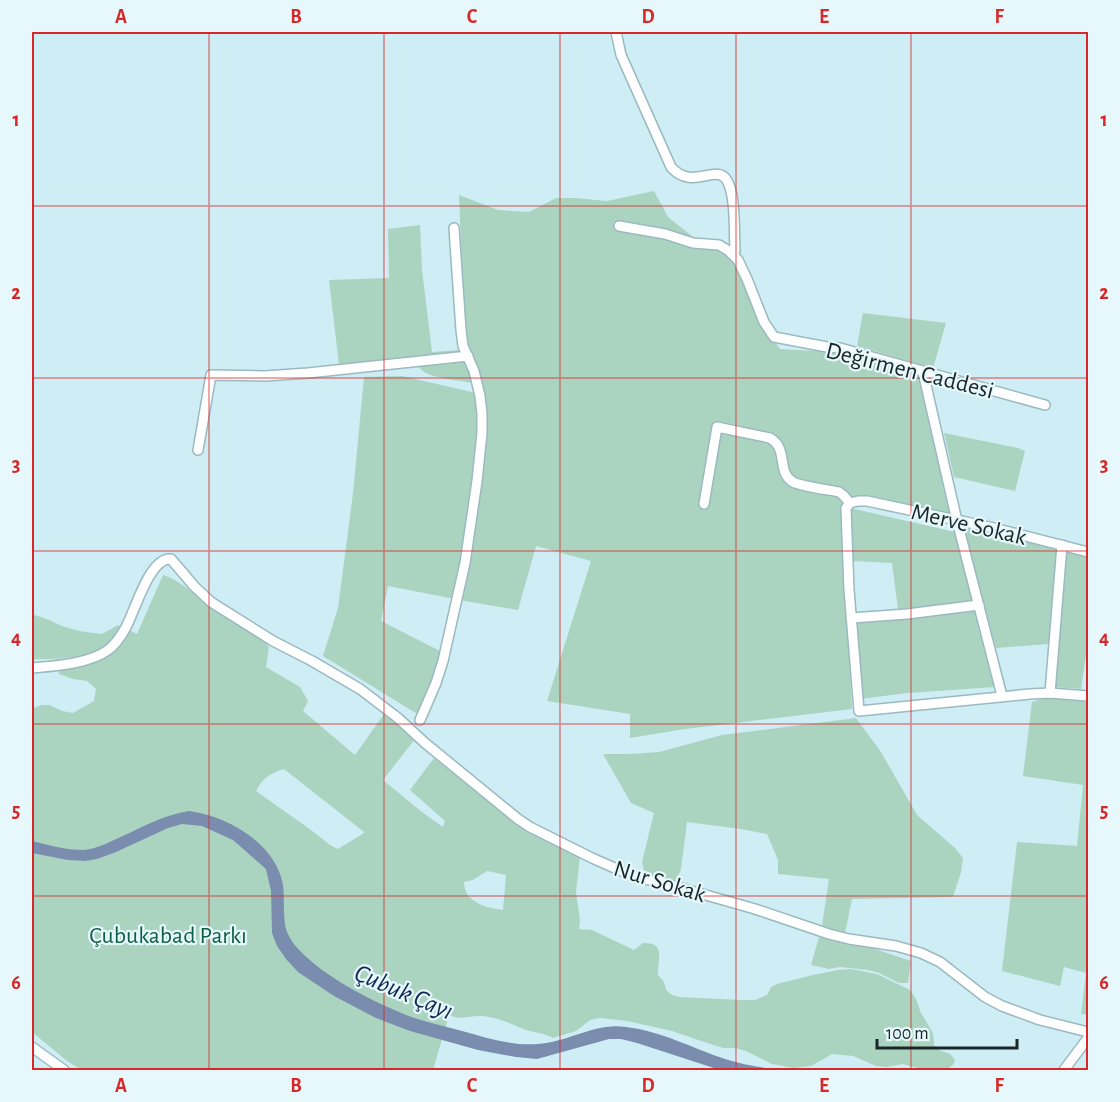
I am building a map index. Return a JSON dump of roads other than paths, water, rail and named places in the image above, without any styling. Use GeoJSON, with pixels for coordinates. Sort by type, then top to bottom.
{"type":"FeatureCollection","features":[{"type":"Feature","properties":{"kind":"street"},"geometry":{"type":"LineString","coordinates":[[616,32],[621,55],[670,167],[679,175],[688,178],[716,174],[728,182],[733,198],[734,255]]}},
{"type":"Feature","properties":{"kind":"street"},"geometry":{"type":"LineString","coordinates":[[619,226],[664,234],[693,243],[719,245],[734,255]]}},
{"type":"Feature","properties":{"kind":"street"},"geometry":{"type":"LineString","coordinates":[[420,720],[443,662],[465,563],[475,504],[482,433],[482,414],[474,371],[463,346],[454,228]]}},
{"type":"Feature","properties":{"kind":"street","name":"Değirmen Caddesi"},"geometry":{"type":"LineString","coordinates":[[734,255],[747,279],[764,322],[774,337],[840,348],[1045,405]]}},
{"type":"Feature","properties":{"kind":"street"},"geometry":{"type":"LineString","coordinates":[[198,450],[211,375],[265,376],[308,373],[468,356]]}},
{"type":"Feature","properties":{"kind":"street"},"geometry":{"type":"LineString","coordinates":[[923,372],[957,521],[1002,696]]}},
{"type":"Feature","properties":{"kind":"street"},"geometry":{"type":"LineString","coordinates":[[704,504],[717,427],[770,438],[779,446],[784,470],[792,481],[839,492],[850,503],[846,508],[851,618],[859,711],[1002,696],[1050,693],[1089,696]]}},
{"type":"Feature","properties":{"kind":"street","name":"Merve Sokak"},"geometry":{"type":"LineString","coordinates":[[850,503],[867,501],[994,528],[1089,552]]}},
{"type":"Feature","properties":{"kind":"street"},"geometry":{"type":"LineString","coordinates":[[1050,693],[1062,546]]}},
{"type":"Feature","properties":{"kind":"street","name":"Nur Sokak"},"geometry":{"type":"LineString","coordinates":[[32,668],[86,660],[101,655],[109,649],[125,630],[151,573],[161,561],[171,559],[211,602],[273,641],[360,689],[530,827],[635,877],[755,909],[829,934],[921,953],[940,962],[985,997],[1002,1006],[1040,1020],[1089,1032]]}},
{"type":"Feature","properties":{"kind":"street"},"geometry":{"type":"LineString","coordinates":[[851,618],[980,605]]}},
{"type":"Feature","properties":{"kind":"street"},"geometry":{"type":"LineString","coordinates":[[1064,1071],[1089,1038]]}},
{"type":"Feature","properties":{"kind":"street"},"geometry":{"type":"LineString","coordinates":[[32,1047],[64,1071]]}},
{"type":"Feature","properties":{"kind":"water"},"geometry":{"type":"Polygon","coordinates":[[[189,811],[219,819],[248,834],[260,844],[271,856],[279,870],[283,885],[286,929],[294,944],[332,977],[362,995],[395,1010],[434,1024],[519,1044],[538,1044],[560,1040],[604,1027],[639,1029],[732,1061],[783,1070],[720,1070],[621,1039],[609,1039],[537,1059],[516,1057],[478,1050],[410,1031],[376,1018],[334,996],[298,972],[286,959],[272,933],[271,891],[266,869],[233,840],[202,826],[182,824],[168,828],[116,852],[85,861],[32,853],[32,841],[76,850],[95,848],[160,819],[189,811]]]}},
{"type":"Feature","properties":{"kind":"park label","name":"Çubukabad Parkı"},"geometry":{"type":"Point","coordinates":[168,935]}},
{"type":"Feature","properties":{"kind":"water label","name":"Çubuk Çayı"},"geometry":{"type":"Point","coordinates":[404,991]}}]}
